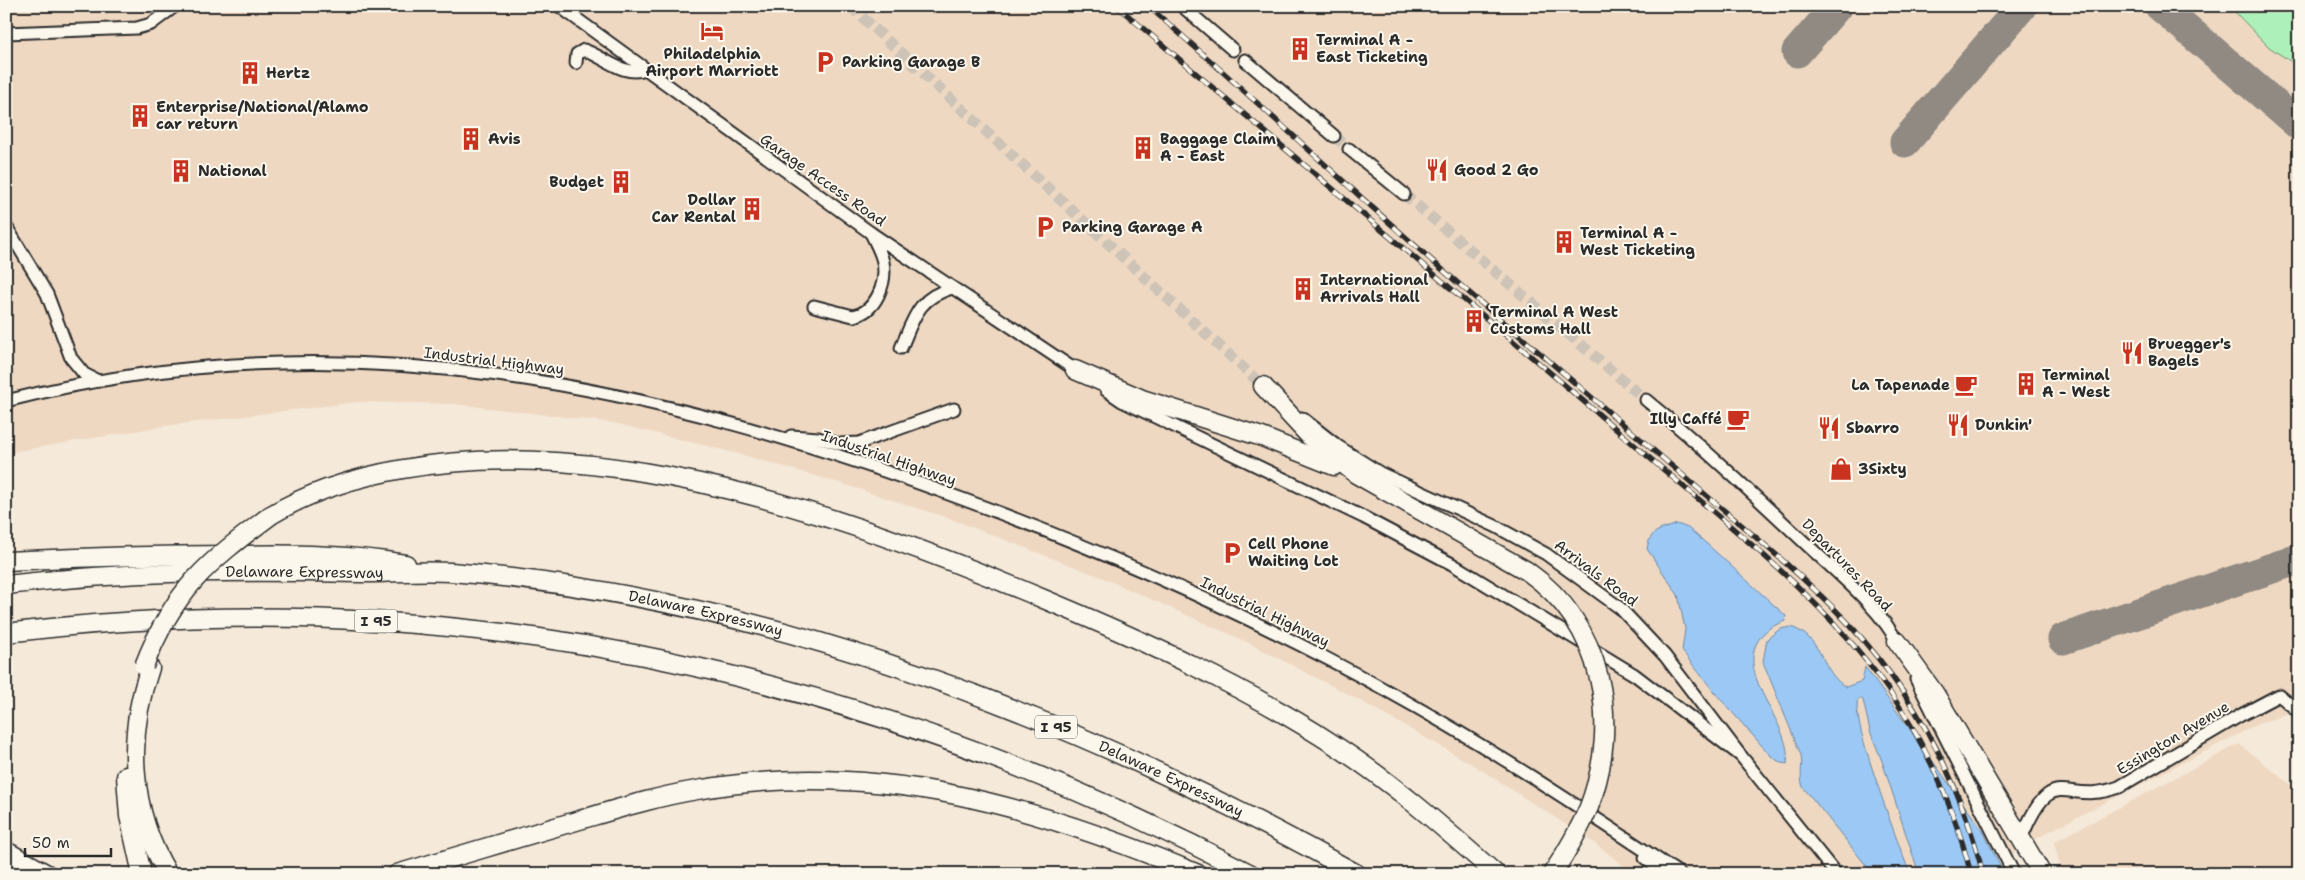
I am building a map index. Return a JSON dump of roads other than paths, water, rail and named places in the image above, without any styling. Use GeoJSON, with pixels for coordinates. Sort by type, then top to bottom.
{"type":"FeatureCollection","features":[{"type":"Feature","properties":{"kind":"highway"},"geometry":{"type":"LineString","coordinates":[[1075,370],[1151,402],[1279,443],[1369,482],[1527,571],[1553,592],[1578,624],[1595,661],[1604,702],[1603,744],[1594,791],[1575,836],[1552,874]]}},
{"type":"Feature","properties":{"kind":"highway"},"geometry":{"type":"LineString","coordinates":[[1263,386],[1315,442],[1369,482]]}},
{"type":"Feature","properties":{"kind":"highway"},"geometry":{"type":"LineString","coordinates":[[142,873],[129,816],[126,756],[133,701],[162,625],[194,578],[213,559],[271,515],[318,492],[372,475],[432,464],[507,460],[556,461],[609,467],[687,481],[807,512],[886,538],[1002,581],[1131,638],[1227,684],[1299,723],[1369,769],[1430,816],[1496,874]]}},
{"type":"Feature","properties":{"kind":"highway"},"geometry":{"type":"LineString","coordinates":[[6,561],[136,556],[280,554],[364,557],[448,572]]}},
{"type":"Feature","properties":{"kind":"highway","name":"Delaware Expressway"},"geometry":{"type":"LineString","coordinates":[[6,585],[108,575],[193,572],[448,572],[533,582],[658,603],[738,620],[864,657],[983,699],[1103,747],[1217,800],[1357,874]]}},
{"type":"Feature","properties":{"kind":"highway","name":"I 95"},"geometry":{"type":"LineString","coordinates":[[6,633],[108,623],[196,618],[325,619],[458,628],[619,650],[742,676],[832,701],[923,730],[1071,788],[1251,874]]}},
{"type":"Feature","properties":{"kind":"highway"},"geometry":{"type":"LineString","coordinates":[[1897,641],[1935,694],[2042,874]]}},
{"type":"Feature","properties":{"kind":"highway"},"geometry":{"type":"LineString","coordinates":[[147,667],[136,720],[136,774],[147,827],[168,874]]}},
{"type":"Feature","properties":{"kind":"highway"},"geometry":{"type":"LineString","coordinates":[[397,874],[671,795],[724,786],[798,781],[885,784],[984,800],[1093,832],[1198,874]]}},
{"type":"Feature","properties":{"kind":"highway"},"geometry":{"type":"LineString","coordinates":[[6,851],[47,874]]}},
{"type":"Feature","properties":{"kind":"street"},"geometry":{"type":"LineString","coordinates":[[6,33],[137,28],[151,24],[175,6]]}},
{"type":"Feature","properties":{"kind":"street","name":"Garage Access Road"},"geometry":{"type":"LineString","coordinates":[[559,6],[871,233],[1122,400],[1356,514],[1478,579],[1635,675],[1742,756]]}},
{"type":"Feature","properties":{"kind":"street"},"geometry":{"type":"LineString","coordinates":[[1182,6],[1232,50]]}},
{"type":"Feature","properties":{"kind":"street"},"geometry":{"type":"LineString","coordinates":[[576,63],[577,54],[584,50],[627,70],[638,72],[645,69]]}},
{"type":"Feature","properties":{"kind":"street"},"geometry":{"type":"LineString","coordinates":[[1245,60],[1334,136]]}},
{"type":"Feature","properties":{"kind":"street"},"geometry":{"type":"LineString","coordinates":[[1349,149],[1404,194]]}},
{"type":"Feature","properties":{"kind":"street"},"geometry":{"type":"LineString","coordinates":[[6,226],[46,294],[71,358],[84,374],[98,381]]}},
{"type":"Feature","properties":{"kind":"street"},"geometry":{"type":"LineString","coordinates":[[814,306],[853,316],[870,308],[878,296],[883,268],[871,233]]}},
{"type":"Feature","properties":{"kind":"street"},"geometry":{"type":"LineString","coordinates":[[901,348],[924,301],[932,294],[952,288]]}},
{"type":"Feature","properties":{"kind":"street","name":"Industrial Highway"},"geometry":{"type":"LineString","coordinates":[[6,401],[98,381],[164,372],[257,364],[352,363],[448,368],[534,379],[602,391],[769,434],[890,472],[1030,524],[1204,598],[1287,638],[1408,702],[1495,753],[1680,874]]}},
{"type":"Feature","properties":{"kind":"street","name":"Arrivals Road"},"geometry":{"type":"LineString","coordinates":[[1263,386],[1319,432],[1369,467],[1522,540],[1559,562],[1600,592],[1644,631],[1836,874]]}},
{"type":"Feature","properties":{"kind":"street","name":"Departures Road"},"geometry":{"type":"LineString","coordinates":[[1646,400],[1728,470],[1840,575],[1897,641],[2014,874]]}},
{"type":"Feature","properties":{"kind":"street"},"geometry":{"type":"LineString","coordinates":[[769,434],[853,444],[954,409]]}},
{"type":"Feature","properties":{"kind":"street","name":"Essington Avenue"},"geometry":{"type":"LineString","coordinates":[[2021,839],[2035,807],[2044,797],[2054,791],[2067,789],[2091,793],[2120,787],[2241,715],[2279,695],[2299,712]]}},
{"type":"Feature","properties":{"kind":"street"},"geometry":{"type":"LineString","coordinates":[[1599,820],[1664,874]]}},
{"type":"Feature","properties":{"kind":"water"},"geometry":{"type":"Polygon","coordinates":[[[1677,524],[1688,528],[1707,544],[1786,616],[1785,621],[1765,632],[1755,647],[1753,663],[1764,696],[1781,731],[1786,748],[1787,764],[1781,763],[1771,756],[1715,693],[1682,651],[1685,629],[1678,595],[1647,549],[1648,542],[1657,531],[1677,524]]]}},
{"type":"Feature","properties":{"kind":"water"},"geometry":{"type":"Polygon","coordinates":[[[1791,627],[1802,632],[1810,639],[1831,673],[1846,687],[1862,681],[1865,667],[1983,831],[2004,874],[1919,874],[1882,761],[1870,731],[1863,700],[1860,698],[1857,702],[1857,710],[1864,742],[1910,874],[1873,874],[1803,787],[1801,755],[1763,662],[1767,639],[1780,629],[1791,627]]]}},
{"type":"Feature","properties":{"kind":"tunnel"},"geometry":{"type":"LineString","coordinates":[[850,6],[1263,386]]}},
{"type":"Feature","properties":{"kind":"tunnel"},"geometry":{"type":"LineString","coordinates":[[1334,136],[1349,149]]}},
{"type":"Feature","properties":{"kind":"tunnel"},"geometry":{"type":"LineString","coordinates":[[1404,194],[1646,400]]}},
{"type":"Feature","properties":{"kind":"railway"},"geometry":{"type":"LineString","coordinates":[[1117,6],[1763,554],[1829,618],[1887,688],[1915,732],[1938,777],[1956,825],[1971,874]]}},
{"type":"Feature","properties":{"kind":"railway"},"geometry":{"type":"LineString","coordinates":[[1148,6],[1420,250],[1792,568],[1830,604],[1872,650],[1894,679],[1932,740],[1948,772],[1961,805],[1983,874]]}},
{"type":"Feature","properties":{"kind":"place","name":"Philadelphia Airport Marriott"},"geometry":{"type":"Point","coordinates":[712,31]}},
{"type":"Feature","properties":{"kind":"place","name":"Terminal A - East Ticketing"},"geometry":{"type":"Point","coordinates":[1300,49]}},
{"type":"Feature","properties":{"kind":"place","name":"Parking Garage B"},"geometry":{"type":"Point","coordinates":[825,62]}},
{"type":"Feature","properties":{"kind":"place","name":"Hertz"},"geometry":{"type":"Point","coordinates":[250,73]}},
{"type":"Feature","properties":{"kind":"place","name":"Enterprise/National/Alamo car return"},"geometry":{"type":"Point","coordinates":[140,116]}},
{"type":"Feature","properties":{"kind":"place","name":"Avis"},"geometry":{"type":"Point","coordinates":[471,139]}},
{"type":"Feature","properties":{"kind":"place","name":"Baggage Claim A - East"},"geometry":{"type":"Point","coordinates":[1143,148]}},
{"type":"Feature","properties":{"kind":"place","name":"Good 2 Go"},"geometry":{"type":"Point","coordinates":[1437,170]}},
{"type":"Feature","properties":{"kind":"place","name":"National"},"geometry":{"type":"Point","coordinates":[181,171]}},
{"type":"Feature","properties":{"kind":"place","name":"Budget"},"geometry":{"type":"Point","coordinates":[621,182]}},
{"type":"Feature","properties":{"kind":"place","name":"Dollar Car Rental"},"geometry":{"type":"Point","coordinates":[752,209]}},
{"type":"Feature","properties":{"kind":"place","name":"Parking Garage A"},"geometry":{"type":"Point","coordinates":[1045,227]}},
{"type":"Feature","properties":{"kind":"place","name":"Terminal A - West Ticketing"},"geometry":{"type":"Point","coordinates":[1564,242]}},
{"type":"Feature","properties":{"kind":"place","name":"International Arrivals Hall"},"geometry":{"type":"Point","coordinates":[1303,289]}},
{"type":"Feature","properties":{"kind":"place","name":"Terminal A West Customs Hall"},"geometry":{"type":"Point","coordinates":[1474,321]}},
{"type":"Feature","properties":{"kind":"place","name":"Bruegger's Bagels"},"geometry":{"type":"Point","coordinates":[2132,353]}},
{"type":"Feature","properties":{"kind":"place","name":"Terminal A - West"},"geometry":{"type":"Point","coordinates":[2026,384]}},
{"type":"Feature","properties":{"kind":"place","name":"La Tapenade"},"geometry":{"type":"Point","coordinates":[1966,385]}},
{"type":"Feature","properties":{"kind":"place","name":"Illy Caffé"},"geometry":{"type":"Point","coordinates":[1738,419]}},
{"type":"Feature","properties":{"kind":"place","name":"Dunkin'"},"geometry":{"type":"Point","coordinates":[1958,425]}},
{"type":"Feature","properties":{"kind":"place","name":"Sbarro"},"geometry":{"type":"Point","coordinates":[1829,428]}},
{"type":"Feature","properties":{"kind":"place","name":"3Sixty"},"geometry":{"type":"Point","coordinates":[1841,469]}},
{"type":"Feature","properties":{"kind":"place","name":"Cell Phone Waiting Lot"},"geometry":{"type":"Point","coordinates":[1232,553]}}]}
